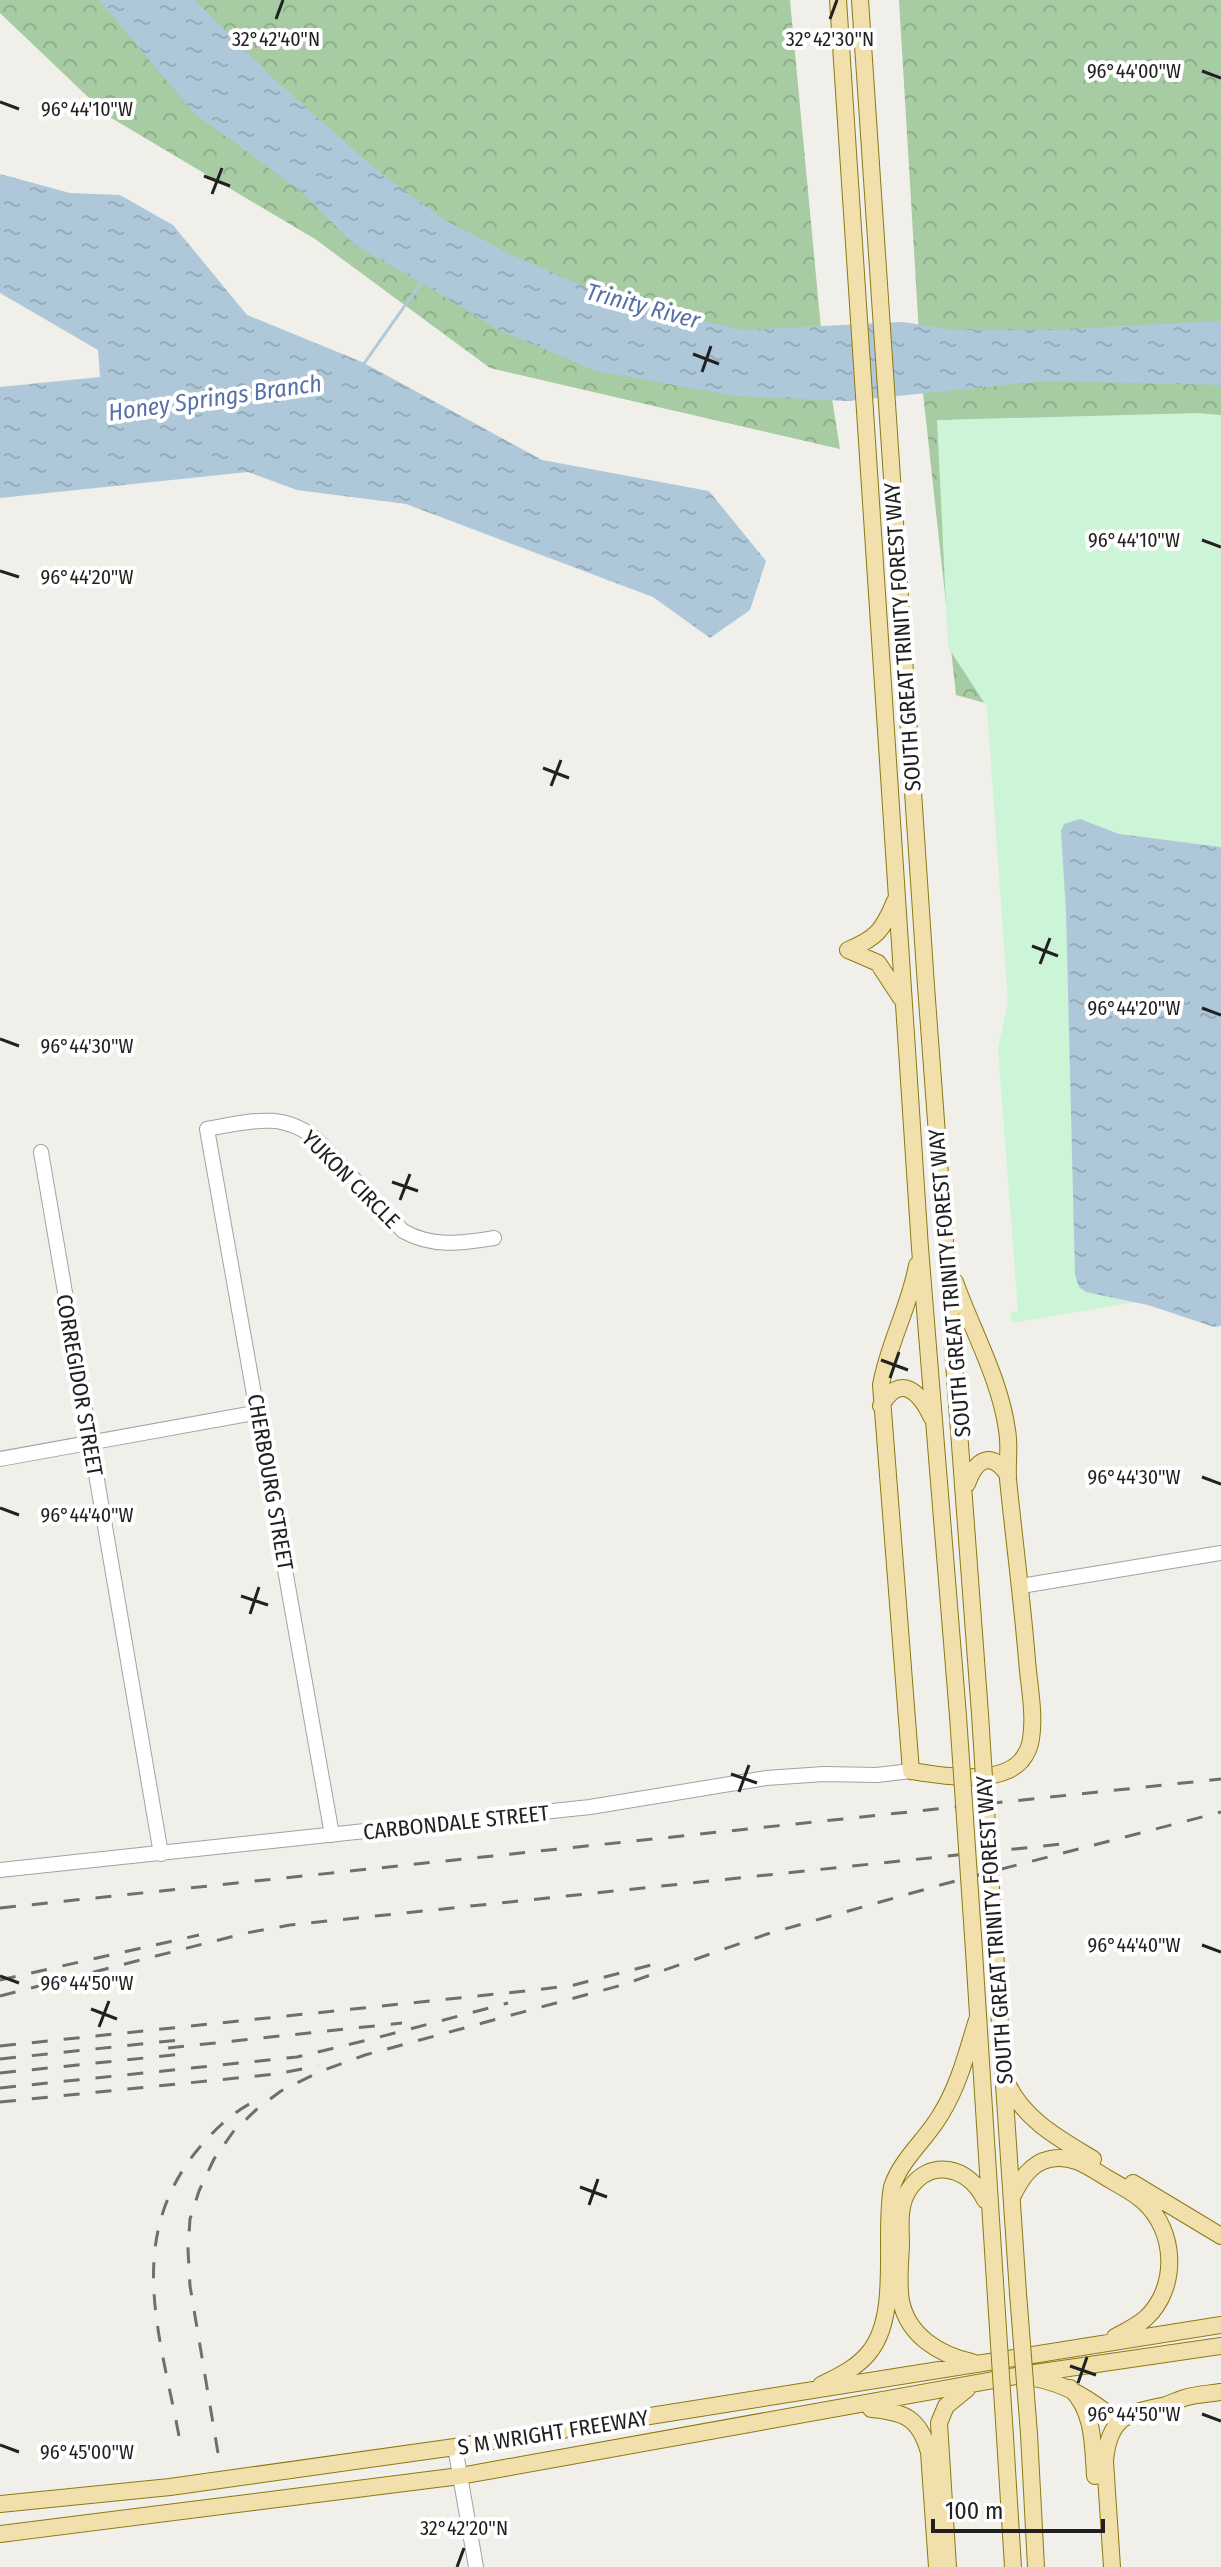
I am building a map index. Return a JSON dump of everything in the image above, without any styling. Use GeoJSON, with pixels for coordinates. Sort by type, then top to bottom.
{"type":"FeatureCollection","features":[{"type":"Feature","properties":{"kind":"main road","name":"SOUTH GREAT TRINITY FOREST WAY"},"geometry":{"type":"LineString","coordinates":[[838,0],[903,1003],[958,1716],[1013,2567]]}},
{"type":"Feature","properties":{"kind":"main road","name":"SOUTH GREAT TRINITY FOREST WAY"},"geometry":{"type":"LineString","coordinates":[[860,0],[929,1029],[965,1489],[1036,2567]]}},
{"type":"Feature","properties":{"kind":"main road"},"geometry":{"type":"LineString","coordinates":[[897,895],[878,934],[848,950],[878,963],[903,1003]]}},
{"type":"Feature","properties":{"kind":"main road"},"geometry":{"type":"LineString","coordinates":[[900,950],[906,952],[912,962],[915,990],[929,1029]]}},
{"type":"Feature","properties":{"kind":"main road"},"geometry":{"type":"LineString","coordinates":[[920,1248],[907,1305],[883,1372],[881,1406],[911,1771],[945,1777],[994,1776],[1014,1768],[1024,1758],[1031,1742],[1032,1722],[1008,1475],[1008,1431],[948,1261]]}},
{"type":"Feature","properties":{"kind":"main road"},"geometry":{"type":"LineString","coordinates":[[881,1406],[895,1389],[912,1390],[926,1405],[937,1429]]}},
{"type":"Feature","properties":{"kind":"main road"},"geometry":{"type":"LineString","coordinates":[[965,1489],[971,1473],[982,1461],[993,1461],[1008,1475]]}},
{"type":"Feature","properties":{"kind":"main road"},"geometry":{"type":"LineString","coordinates":[[804,2393],[856,2366],[879,2338],[886,2312],[892,2187],[900,2168],[943,2112],[959,2078],[977,2020]]}},
{"type":"Feature","properties":{"kind":"main road"},"geometry":{"type":"LineString","coordinates":[[1004,2075],[1022,2107],[1046,2129],[1221,2236]]}},
{"type":"Feature","properties":{"kind":"main road"},"geometry":{"type":"LineString","coordinates":[[1012,2199],[1018,2184],[1039,2163],[1050,2159],[1074,2160],[1143,2201],[1157,2219],[1170,2255],[1165,2288],[1147,2317],[1103,2343]]}},
{"type":"Feature","properties":{"kind":"main road"},"geometry":{"type":"LineString","coordinates":[[981,2364],[958,2359],[933,2347],[914,2329],[908,2318],[900,2292],[901,2212],[906,2194],[913,2185],[923,2176],[941,2170],[952,2170],[969,2177],[979,2186],[988,2207]]}},
{"type":"Feature","properties":{"kind":"main road","name":"S M WRIGHT FREEWAY"},"geometry":{"type":"LineString","coordinates":[[0,2504],[170,2487],[455,2447],[1221,2325]]}},
{"type":"Feature","properties":{"kind":"main road","name":"S M WRIGHT FREEWAY"},"geometry":{"type":"LineString","coordinates":[[0,2534],[460,2476],[1021,2375],[1221,2346]]}},
{"type":"Feature","properties":{"kind":"main road"},"geometry":{"type":"LineString","coordinates":[[1021,2375],[1070,2388],[1116,2419]]}},
{"type":"Feature","properties":{"kind":"main road"},"geometry":{"type":"LineString","coordinates":[[948,2567],[939,2423],[953,2399],[972,2386]]}},
{"type":"Feature","properties":{"kind":"main road"},"geometry":{"type":"LineString","coordinates":[[1070,2388],[1084,2406],[1090,2428],[1101,2567]]}},
{"type":"Feature","properties":{"kind":"main road"},"geometry":{"type":"LineString","coordinates":[[1093,2452],[1099,2432],[1116,2419],[1144,2408],[1221,2392]]}},
{"type":"Feature","properties":{"kind":"main road"},"geometry":{"type":"LineString","coordinates":[[849,2407],[897,2411],[907,2416],[925,2438],[929,2452],[937,2567]]}},
{"type":"Feature","properties":{"kind":"main road"},"geometry":{"type":"LineString","coordinates":[[1112,2567],[1105,2461],[1116,2419]]}},
{"type":"Feature","properties":{"kind":"street","name":"YUKON CIRCLE"},"geometry":{"type":"LineString","coordinates":[[207,1129],[266,1120],[288,1122],[305,1129],[317,1140],[411,1236],[437,1244],[494,1238]]}},
{"type":"Feature","properties":{"kind":"street","name":"CHERBOURG STREET"},"geometry":{"type":"LineString","coordinates":[[207,1129],[332,1835]]}},
{"type":"Feature","properties":{"kind":"street","name":"CORREGIDOR STREET"},"geometry":{"type":"LineString","coordinates":[[41,1152],[161,1854]]}},
{"type":"Feature","properties":{"kind":"street"},"geometry":{"type":"LineString","coordinates":[[0,1459],[259,1412]]}},
{"type":"Feature","properties":{"kind":"street"},"geometry":{"type":"LineString","coordinates":[[1021,1586],[1221,1553]]}},
{"type":"Feature","properties":{"kind":"street","name":"CARBONDALE STREET"},"geometry":{"type":"LineString","coordinates":[[0,1870],[590,1807],[766,1778],[911,1771]]}},
{"type":"Feature","properties":{"kind":"street"},"geometry":{"type":"LineString","coordinates":[[455,2447],[476,2567]]}},
{"type":"Feature","properties":{"kind":"green space"},"geometry":{"type":"Polygon","coordinates":[[[0,0],[790,0],[821,329],[840,449],[490,368],[315,239],[108,116],[0,13],[0,0]]]}},
{"type":"Feature","properties":{"kind":"green space"},"geometry":{"type":"Polygon","coordinates":[[[899,0],[1221,0],[1221,814],[1061,724],[956,695],[922,384],[899,0]]]}},
{"type":"Feature","properties":{"kind":"green space"},"geometry":{"type":"Polygon","coordinates":[[[1198,413],[1221,415],[1221,1288],[1012,1323],[1010,1313],[1018,1311],[998,1049],[1008,1002],[987,707],[948,647],[937,420],[1198,413]]]}},
{"type":"Feature","properties":{"kind":"water"},"geometry":{"type":"Polygon","coordinates":[[[99,0],[195,0],[274,79],[373,167],[443,219],[512,255],[604,295],[673,315],[744,330],[903,322],[954,330],[1048,330],[1221,321],[1221,385],[1046,381],[847,401],[736,396],[596,371],[497,329],[356,246],[300,191],[194,113],[99,0]]]}},
{"type":"Feature","properties":{"kind":"water"},"geometry":{"type":"Polygon","coordinates":[[[0,174],[70,193],[120,195],[173,225],[247,315],[362,362],[542,460],[709,491],[766,561],[750,610],[710,638],[653,597],[406,504],[297,490],[248,472],[0,498],[0,387],[100,377],[98,350],[0,293],[0,174]]]}},
{"type":"Feature","properties":{"kind":"water"},"geometry":{"type":"Polygon","coordinates":[[[1080,819],[1119,834],[1221,847],[1221,1326],[1214,1327],[1148,1305],[1086,1292],[1079,1287],[1075,1275],[1066,911],[1061,831],[1064,824],[1080,819]]]}},
{"type":"Feature","properties":{"kind":"waterway","name":"Honey Springs Branch"},"geometry":{"type":"LineString","coordinates":[[363,365],[423,280]]}},
{"type":"Feature","properties":{"kind":"railway"},"geometry":{"type":"LineString","coordinates":[[0,1908],[1221,1779]]}},
{"type":"Feature","properties":{"kind":"railway"},"geometry":{"type":"LineString","coordinates":[[218,2453],[190,2286],[190,2219],[214,2159],[233,2132],[281,2091],[319,2072],[365,2055],[622,1985],[767,1934],[1221,1812]]}},
{"type":"Feature","properties":{"kind":"railway"},"geometry":{"type":"LineString","coordinates":[[0,1996],[246,1933],[290,1925],[1072,1843]]}},
{"type":"Feature","properties":{"kind":"railway"},"geometry":{"type":"LineString","coordinates":[[0,1980],[199,1935]]}},
{"type":"Feature","properties":{"kind":"railway"},"geometry":{"type":"LineString","coordinates":[[0,2046],[535,1990],[574,1985],[651,1965]]}},
{"type":"Feature","properties":{"kind":"railway"},"geometry":{"type":"LineString","coordinates":[[0,2088],[297,2057],[508,2003]]}},
{"type":"Feature","properties":{"kind":"railway"},"geometry":{"type":"LineString","coordinates":[[168,2048],[402,2023]]}},
{"type":"Feature","properties":{"kind":"railway"},"geometry":{"type":"LineString","coordinates":[[0,2059],[179,2040]]}},
{"type":"Feature","properties":{"kind":"railway"},"geometry":{"type":"LineString","coordinates":[[0,2073],[183,2054]]}},
{"type":"Feature","properties":{"kind":"railway"},"geometry":{"type":"LineString","coordinates":[[0,2102],[276,2074],[318,2066]]}},
{"type":"Feature","properties":{"kind":"railway"},"geometry":{"type":"LineString","coordinates":[[179,2436],[157,2324],[154,2288],[155,2252],[162,2217],[176,2182],[199,2148],[239,2110],[255,2101]]}},
{"type":"Feature","properties":{"kind":"water label","name":"Trinity River"},"geometry":{"type":"Point","coordinates":[643,306]}}]}
